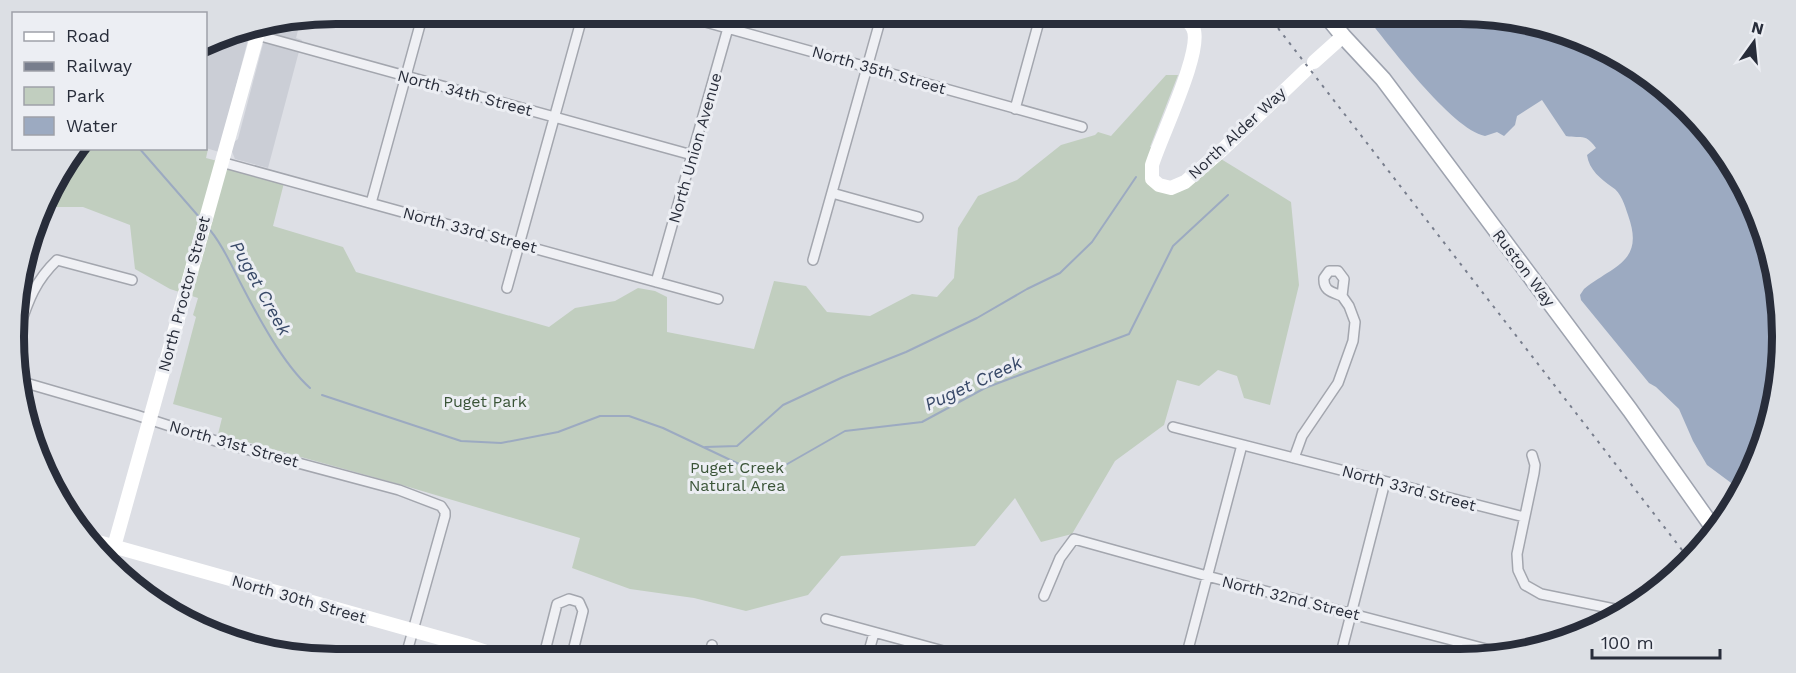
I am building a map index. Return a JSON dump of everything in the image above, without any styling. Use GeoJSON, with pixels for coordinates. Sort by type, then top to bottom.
{"type":"FeatureCollection","features":[{"type":"Feature","properties":{"kind":"main road","name":"Ruston Way"},"geometry":{"type":"LineString","coordinates":[[1333,24],[1383,79],[1413,118],[1624,402],[1710,523]]}},
{"type":"Feature","properties":{"kind":"street"},"geometry":{"type":"LineString","coordinates":[[370,203],[420,24]]}},
{"type":"Feature","properties":{"kind":"street"},"geometry":{"type":"LineString","coordinates":[[507,288],[580,24]]}},
{"type":"Feature","properties":{"kind":"street","name":"North 35th Street"},"geometry":{"type":"LineString","coordinates":[[711,24],[1082,127]]}},
{"type":"Feature","properties":{"kind":"street","name":"North Union Avenue"},"geometry":{"type":"LineString","coordinates":[[656,282],[729,24]]}},
{"type":"Feature","properties":{"kind":"street"},"geometry":{"type":"LineString","coordinates":[[813,260],[879,24]]}},
{"type":"Feature","properties":{"kind":"street"},"geometry":{"type":"LineString","coordinates":[[1015,109],[1038,24]]}},
{"type":"Feature","properties":{"kind":"street","name":"North Alder Way"},"geometry":{"type":"LineString","coordinates":[[1190,24],[1195,33],[1195,46],[1151,170],[1154,181],[1171,188],[1177,186],[1221,151],[1343,36]]}},
{"type":"Feature","properties":{"kind":"street","name":"North 34th Street"},"geometry":{"type":"LineString","coordinates":[[264,33],[406,76],[692,155]]}},
{"type":"Feature","properties":{"kind":"street","name":"North Proctor Street"},"geometry":{"type":"LineString","coordinates":[[112,553],[257,35]]}},
{"type":"Feature","properties":{"kind":"street","name":"North 33rd Street"},"geometry":{"type":"LineString","coordinates":[[219,167],[370,203],[718,299]]}},
{"type":"Feature","properties":{"kind":"street"},"geometry":{"type":"LineString","coordinates":[[832,193],[918,217]]}},
{"type":"Feature","properties":{"kind":"street"},"geometry":{"type":"LineString","coordinates":[[26,309],[33,288],[57,260],[132,280]]}},
{"type":"Feature","properties":{"kind":"street"},"geometry":{"type":"LineString","coordinates":[[1294,458],[1302,436],[1338,383],[1350,351],[1355,322],[1342,296]]}},
{"type":"Feature","properties":{"kind":"street","name":"North 31st Street"},"geometry":{"type":"LineString","coordinates":[[28,384],[216,441],[399,490],[436,503],[445,512],[413,631]]}},
{"type":"Feature","properties":{"kind":"street","name":"North 33rd Street"},"geometry":{"type":"LineString","coordinates":[[1173,427],[1524,518]]}},
{"type":"Feature","properties":{"kind":"street"},"geometry":{"type":"LineString","coordinates":[[1188,649],[1242,445]]}},
{"type":"Feature","properties":{"kind":"street"},"geometry":{"type":"LineString","coordinates":[[1532,455],[1535,465],[1534,473],[1516,563],[1525,585],[1541,594],[1613,609]]}},
{"type":"Feature","properties":{"kind":"street"},"geometry":{"type":"LineString","coordinates":[[1342,649],[1385,482]]}},
{"type":"Feature","properties":{"kind":"street","name":"North 32nd Street"},"geometry":{"type":"LineString","coordinates":[[1044,596],[1058,562],[1074,539],[1484,648]]}},
{"type":"Feature","properties":{"kind":"street","name":"North 30th Street"},"geometry":{"type":"LineString","coordinates":[[102,544],[473,649]]}},
{"type":"Feature","properties":{"kind":"street"},"geometry":{"type":"LineString","coordinates":[[545,649],[555,607],[561,601],[569,599],[579,602],[583,611],[574,649]]}},
{"type":"Feature","properties":{"kind":"street"},"geometry":{"type":"LineString","coordinates":[[826,619],[935,649]]}},
{"type":"Feature","properties":{"kind":"street"},"geometry":{"type":"LineString","coordinates":[[408,649],[413,631]]}},
{"type":"Feature","properties":{"kind":"street"},"geometry":{"type":"LineString","coordinates":[[870,649],[874,633]]}},
{"type":"Feature","properties":{"kind":"street"},"geometry":{"type":"LineString","coordinates":[[711,649],[712,645]]}},
{"type":"Feature","properties":{"kind":"shaded area"},"geometry":{"type":"Polygon","coordinates":[[[299,27],[296,38],[302,40],[268,168],[235,159],[231,149],[238,139],[266,32],[299,27]]]}},
{"type":"Feature","properties":{"kind":"shaded area"},"geometry":{"type":"Polygon","coordinates":[[[249,37],[219,152],[207,148],[207,52],[249,37]]]}},
{"type":"Feature","properties":{"kind":"green space","name":"Puget Creek Natural Area"},"geometry":{"type":"Polygon","coordinates":[[[1166,75],[1178,75],[1150,147],[1161,190],[1221,159],[1291,202],[1299,285],[1270,405],[1244,398],[1237,376],[1218,370],[1199,386],[1177,380],[1164,425],[1115,461],[1072,534],[1041,542],[1015,498],[975,546],[841,556],[808,595],[746,611],[694,598],[630,589],[572,568],[580,538],[218,434],[222,418],[173,404],[196,317],[193,315],[198,298],[170,289],[135,269],[130,225],[83,207],[52,207],[66,180],[86,150],[207,148],[208,149],[206,158],[285,179],[273,226],[343,247],[356,272],[549,327],[575,308],[615,301],[638,288],[655,291],[667,297],[667,332],[754,349],[774,281],[806,286],[827,312],[870,316],[912,294],[937,297],[954,278],[958,228],[978,196],[1017,180],[1061,145],[1095,135],[1098,132],[1111,136],[1166,75]]]}},
{"type":"Feature","properties":{"kind":"water"},"geometry":{"type":"Polygon","coordinates":[[[1372,24],[1480,25],[1540,35],[1598,56],[1633,77],[1666,102],[1707,146],[1730,180],[1748,217],[1766,276],[1771,316],[1771,357],[1766,397],[1755,437],[1734,485],[1707,465],[1679,409],[1649,383],[1581,300],[1580,295],[1584,289],[1624,261],[1633,243],[1626,208],[1620,196],[1596,174],[1588,160],[1587,155],[1596,148],[1586,138],[1566,136],[1542,100],[1517,116],[1515,125],[1504,136],[1497,132],[1485,136],[1471,130],[1438,102],[1372,24]]]}},
{"type":"Feature","properties":{"kind":"waterway","name":"Puget Creek"},"geometry":{"type":"LineString","coordinates":[[141,150],[200,218]]}},
{"type":"Feature","properties":{"kind":"waterway"},"geometry":{"type":"LineString","coordinates":[[705,447],[737,446],[783,405],[843,377],[906,352],[977,318],[1060,273],[1092,242],[1136,177]]}},
{"type":"Feature","properties":{"kind":"waterway","name":"Puget Creek"},"geometry":{"type":"LineString","coordinates":[[322,395],[461,441],[501,443],[558,432],[600,416],[629,416],[663,428],[741,465],[775,471],[845,431],[922,422],[985,388],[1129,334],[1173,246],[1228,195]]}},
{"type":"Feature","properties":{"kind":"waterway","name":"Puget Creek"},"geometry":{"type":"LineString","coordinates":[[210,230],[223,249],[271,338],[290,366],[310,388]]}},
{"type":"Feature","properties":{"kind":"railway"},"geometry":{"type":"LineString","coordinates":[[1275,24],[1684,553]]}},
{"type":"Feature","properties":{"kind":"park label","name":"Puget Park"},"geometry":{"type":"Point","coordinates":[485,401]}}]}
